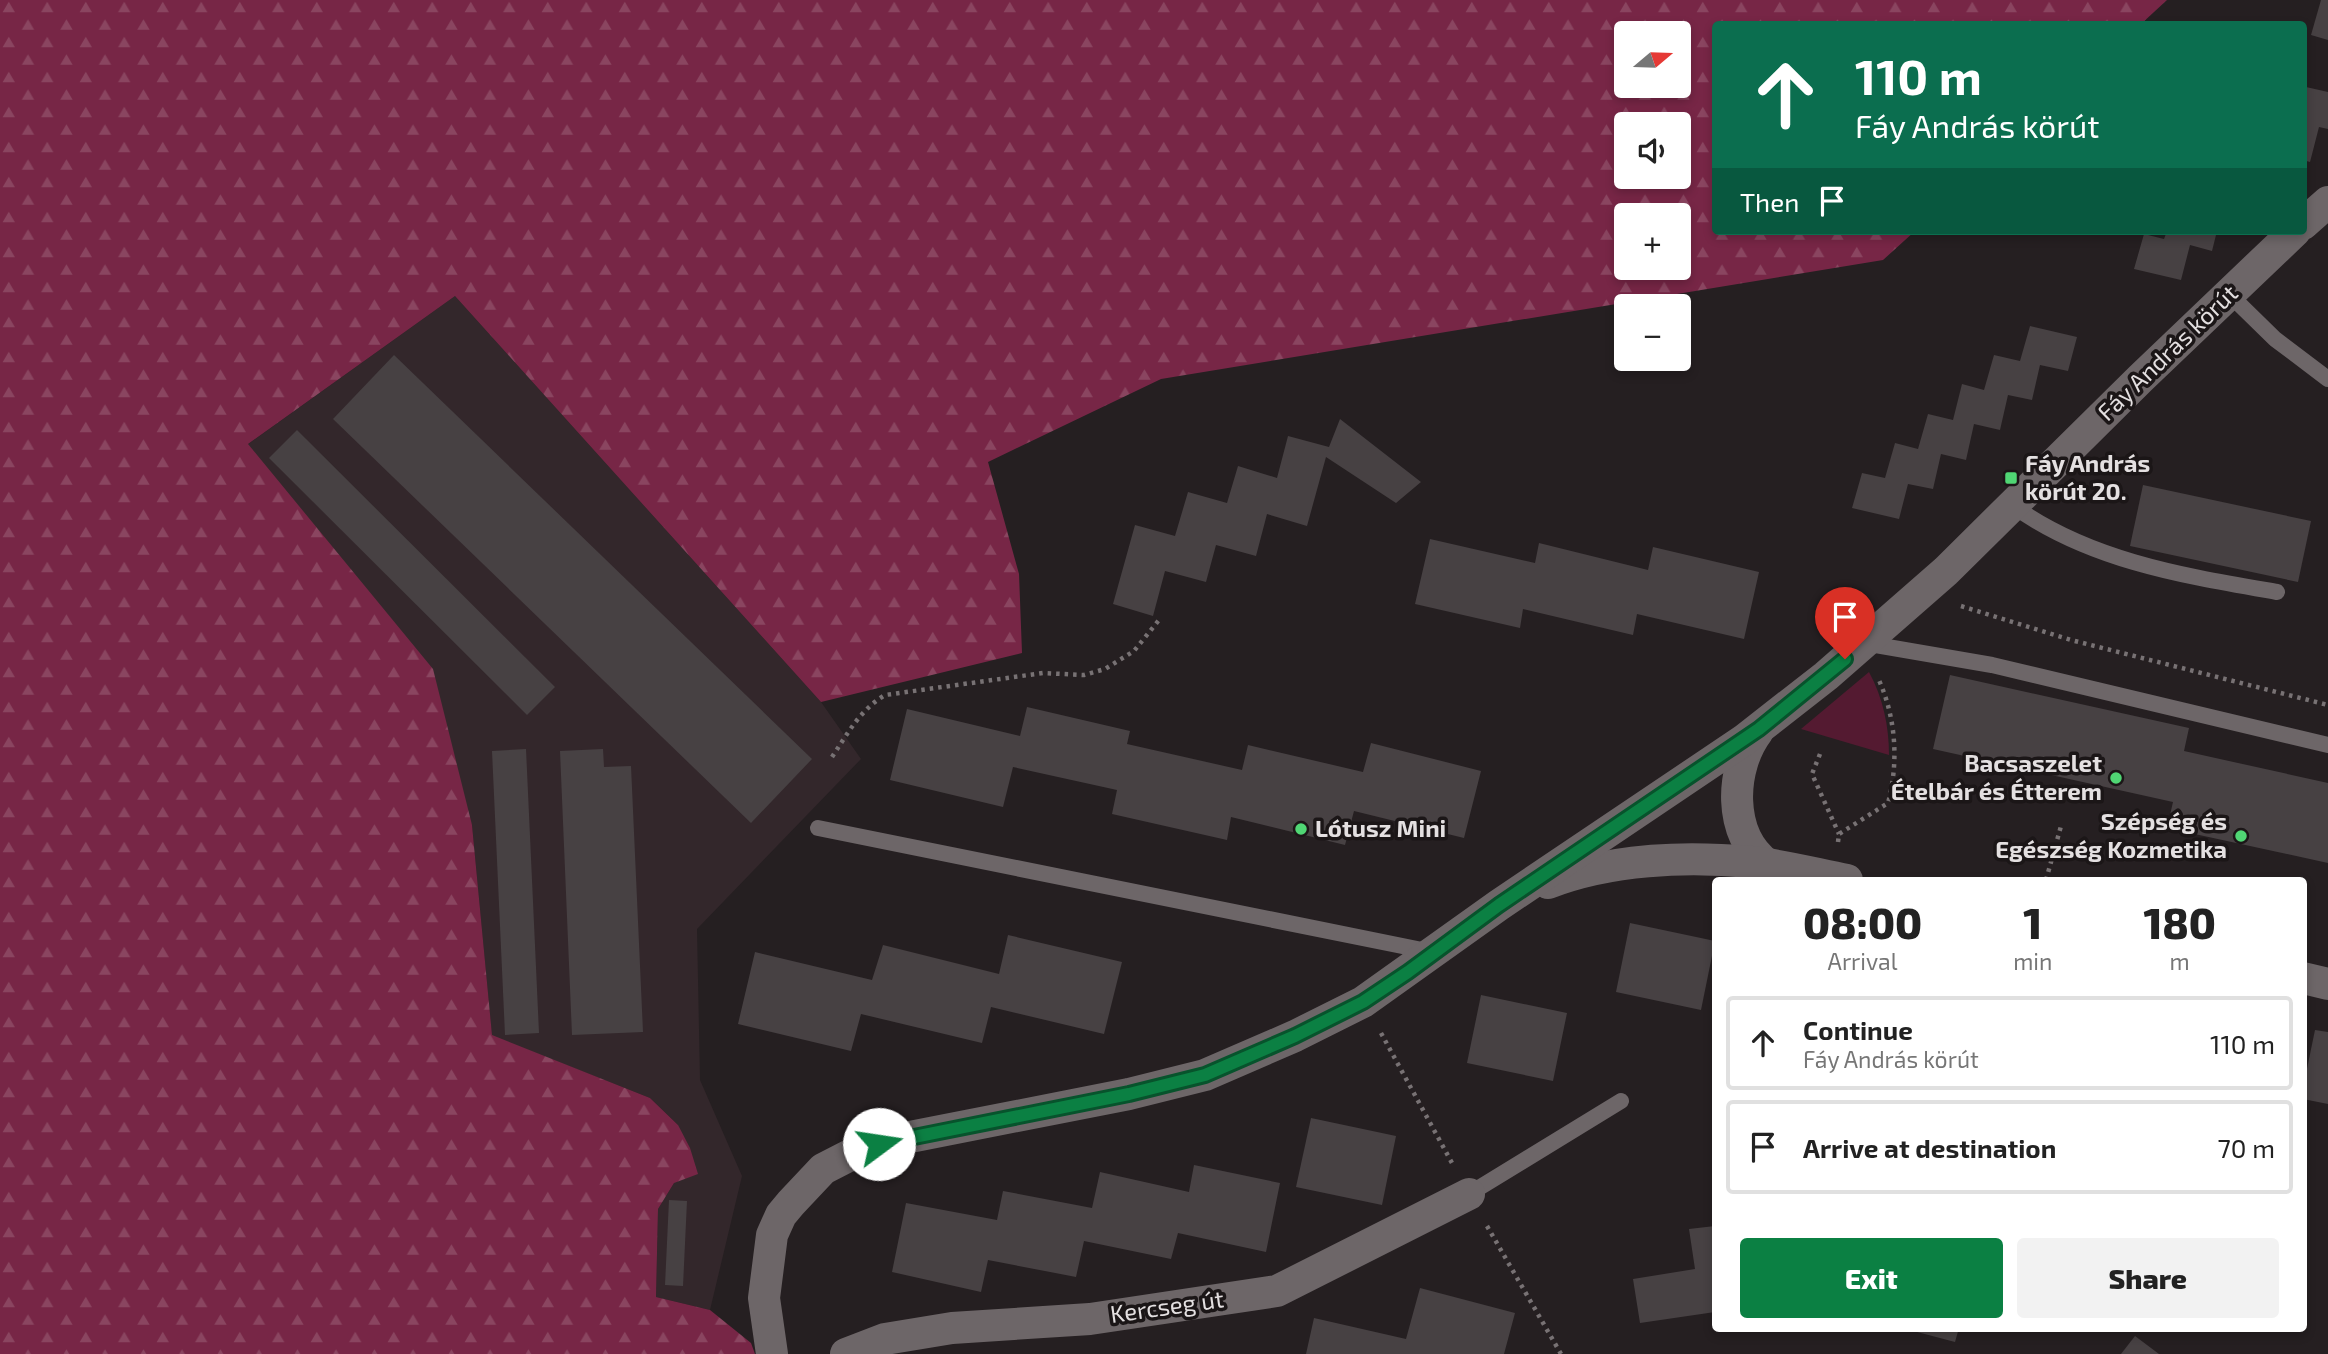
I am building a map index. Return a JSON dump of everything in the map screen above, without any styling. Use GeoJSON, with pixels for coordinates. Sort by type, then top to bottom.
{"type":"FeatureCollection","features":[{"type":"Feature","properties":{"kind":"street"},"geometry":{"type":"LineString","coordinates":[[2307,220],[2328,202]]}},
{"type":"Feature","properties":{"kind":"street","name":"Fáy András körút"},"geometry":{"type":"LineString","coordinates":[[1499,905],[1869,658],[1920,593],[2291,235]]}},
{"type":"Feature","properties":{"kind":"street"},"geometry":{"type":"LineString","coordinates":[[1759,729],[1747,746],[1741,761],[1738,806],[1747,842],[1759,859],[1768,865]]}},
{"type":"Feature","properties":{"kind":"street"},"geometry":{"type":"LineString","coordinates":[[772,1354],[764,1298],[772,1235],[786,1209],[806,1184],[823,1169],[860,1150],[905,1138],[1129,1094],[1205,1075],[1295,1036],[1363,1002],[1499,905],[1563,877],[1628,864],[1685,860],[1753,862],[1829,877]]}},
{"type":"Feature","properties":{"kind":"street"},"geometry":{"type":"LineString","coordinates":[[2307,979],[2328,984]]}},
{"type":"Feature","properties":{"kind":"street","name":"Kercseg út"},"geometry":{"type":"LineString","coordinates":[[846,1354],[885,1339],[952,1328],[1090,1318],[1277,1292],[1469,1194]]}},
{"type":"Feature","properties":{"kind":"lane"},"geometry":{"type":"LineString","coordinates":[[2229,294],[2276,339],[2328,379]]}},
{"type":"Feature","properties":{"kind":"lane"},"geometry":{"type":"LineString","coordinates":[[2012,505],[2038,524],[2072,541],[2173,574],[2277,592]]}},
{"type":"Feature","properties":{"kind":"lane"},"geometry":{"type":"LineString","coordinates":[[1869,658],[1992,665],[2328,745]]}},
{"type":"Feature","properties":{"kind":"lane"},"geometry":{"type":"LineString","coordinates":[[818,828],[1434,953]]}},
{"type":"Feature","properties":{"kind":"lane"},"geometry":{"type":"LineString","coordinates":[[1469,1194],[1621,1101]]}},
{"type":"Feature","properties":{"kind":"path"},"geometry":{"type":"LineString","coordinates":[[1920,593],[2071,640],[2328,705]]}},
{"type":"Feature","properties":{"kind":"path"},"geometry":{"type":"LineString","coordinates":[[832,757],[853,723],[870,704],[885,695],[1043,673],[1084,675],[1105,669],[1134,651],[1159,620]]}},
{"type":"Feature","properties":{"kind":"path"},"geometry":{"type":"LineString","coordinates":[[1839,834],[1888,803],[1895,779],[1891,716],[1869,658]]}},
{"type":"Feature","properties":{"kind":"path"},"geometry":{"type":"LineString","coordinates":[[1820,754],[1812,774],[1839,834],[1839,877]]}},
{"type":"Feature","properties":{"kind":"path"},"geometry":{"type":"LineString","coordinates":[[2047,877],[2061,826]]}},
{"type":"Feature","properties":{"kind":"shaded area"},"geometry":{"type":"Polygon","coordinates":[[[455,296],[821,702],[861,759],[697,929],[700,1080],[742,1176],[710,1310],[656,1297],[658,1209],[674,1183],[678,1125],[650,1098],[492,1036],[472,825],[247,445],[455,296]]]}},
{"type":"Feature","properties":{"kind":"shaded area"},"geometry":{"type":"Polygon","coordinates":[[[1869,672],[1884,712],[1889,755],[1801,729],[1869,672]]]}},
{"type":"Feature","properties":{"kind":"green space"},"geometry":{"type":"Polygon","coordinates":[[[0,0],[2167,0],[2144,21],[1712,21],[1712,235],[1911,235],[1883,260],[1677,294],[1614,294],[1614,304],[1161,379],[988,462],[1019,574],[1022,653],[821,702],[455,296],[248,444],[433,669],[472,825],[492,1035],[650,1098],[678,1125],[690,1148],[698,1174],[674,1183],[658,1209],[656,1297],[710,1310],[751,1343],[755,1354],[0,1354],[0,0]]]}},
{"type":"Feature","properties":{"kind":"building"},"geometry":{"type":"Polygon","coordinates":[[[2321,0],[2328,0],[2328,40],[2311,35],[2321,0]]]}},
{"type":"Feature","properties":{"kind":"building"},"geometry":{"type":"Polygon","coordinates":[[[2307,87],[2328,92],[2328,129],[2319,127],[2310,162],[2307,161],[2307,87]]]}},
{"type":"Feature","properties":{"kind":"building"},"geometry":{"type":"Polygon","coordinates":[[[2144,235],[2164,239],[2166,235],[2216,235],[2212,251],[2190,245],[2181,280],[2134,269],[2144,235]]]}},
{"type":"Feature","properties":{"kind":"building"},"geometry":{"type":"Polygon","coordinates":[[[2030,326],[2077,337],[2068,371],[2040,365],[2032,400],[2008,395],[2000,430],[1974,424],[1966,460],[1941,454],[1933,489],[1908,484],[1899,519],[1852,508],[1862,473],[1885,478],[1895,443],[1918,449],[1928,414],[1953,420],[1962,384],[1984,390],[1994,355],[2020,361],[2030,326]]]}},
{"type":"Feature","properties":{"kind":"building"},"geometry":{"type":"Polygon","coordinates":[[[394,355],[812,759],[751,823],[333,419],[394,355]]]}},
{"type":"Feature","properties":{"kind":"building"},"geometry":{"type":"Polygon","coordinates":[[[1340,419],[1421,482],[1396,503],[1326,457],[1307,526],[1267,514],[1256,556],[1216,545],[1206,582],[1165,571],[1153,616],[1113,604],[1135,525],[1175,536],[1188,492],[1227,503],[1238,466],[1277,478],[1288,436],[1329,447],[1340,419]]]}},
{"type":"Feature","properties":{"kind":"building"},"geometry":{"type":"Polygon","coordinates":[[[297,430],[555,687],[527,715],[269,458],[297,430]]]}},
{"type":"Feature","properties":{"kind":"building"},"geometry":{"type":"Polygon","coordinates":[[[2143,485],[2311,521],[2298,582],[2130,546],[2143,485]]]}},
{"type":"Feature","properties":{"kind":"building"},"geometry":{"type":"Polygon","coordinates":[[[1430,539],[1535,563],[1539,543],[1648,570],[1653,547],[1759,572],[1744,639],[1637,614],[1633,635],[1523,609],[1520,628],[1415,604],[1430,539]]]}},
{"type":"Feature","properties":{"kind":"building"},"geometry":{"type":"Polygon","coordinates":[[[1950,675],[2189,728],[2184,751],[2328,783],[2328,863],[2167,828],[2173,802],[1933,749],[1950,675]]]}},
{"type":"Feature","properties":{"kind":"building"},"geometry":{"type":"Polygon","coordinates":[[[1027,707],[1130,731],[1127,744],[1242,770],[1248,745],[1363,772],[1371,743],[1481,771],[1464,838],[1354,811],[1345,845],[1231,817],[1227,840],[1112,814],[1117,790],[1013,767],[1003,807],[890,780],[907,709],[1020,736],[1027,707]]]}},
{"type":"Feature","properties":{"kind":"building"},"geometry":{"type":"Polygon","coordinates":[[[526,749],[539,1033],[505,1035],[492,751],[526,749]]]}},
{"type":"Feature","properties":{"kind":"building"},"geometry":{"type":"Polygon","coordinates":[[[603,749],[604,767],[631,766],[643,1032],[572,1035],[560,751],[603,749]]]}},
{"type":"Feature","properties":{"kind":"building"},"geometry":{"type":"Polygon","coordinates":[[[1630,923],[1712,940],[1712,956],[1701,1010],[1616,992],[1630,923]]]}},
{"type":"Feature","properties":{"kind":"building"},"geometry":{"type":"Polygon","coordinates":[[[1008,935],[1122,962],[1104,1034],[991,1007],[982,1043],[861,1014],[851,1051],[738,1024],[755,952],[872,980],[883,945],[999,974],[1008,935]]]}},
{"type":"Feature","properties":{"kind":"building"},"geometry":{"type":"Polygon","coordinates":[[[1481,995],[1567,1013],[1553,1081],[1467,1063],[1481,995]]]}},
{"type":"Feature","properties":{"kind":"building"},"geometry":{"type":"Polygon","coordinates":[[[2315,1030],[2328,1032],[2328,1104],[2307,1100],[2307,1069],[2315,1030]]]}},
{"type":"Feature","properties":{"kind":"building"},"geometry":{"type":"Polygon","coordinates":[[[1311,1118],[1396,1136],[1382,1205],[1296,1187],[1311,1118]]]}},
{"type":"Feature","properties":{"kind":"building"},"geometry":{"type":"Polygon","coordinates":[[[1194,1165],[1280,1183],[1266,1252],[1178,1233],[1171,1259],[1084,1241],[1076,1277],[988,1260],[981,1292],[892,1272],[906,1203],[997,1220],[1003,1191],[1092,1208],[1100,1172],[1189,1192],[1194,1165]]]}},
{"type":"Feature","properties":{"kind":"building"},"geometry":{"type":"Polygon","coordinates":[[[669,1200],[687,1201],[683,1286],[665,1285],[669,1200]]]}},
{"type":"Feature","properties":{"kind":"building"},"geometry":{"type":"Polygon","coordinates":[[[1712,1226],[1712,1312],[1640,1323],[1633,1279],[1695,1269],[1689,1229],[1712,1226]]]}},
{"type":"Feature","properties":{"kind":"building"},"geometry":{"type":"Polygon","coordinates":[[[1420,1288],[1515,1313],[1504,1354],[1306,1354],[1314,1318],[1406,1339],[1420,1288]]]}},
{"type":"Feature","properties":{"kind":"building"},"geometry":{"type":"Polygon","coordinates":[[[1917,1332],[1958,1332],[1955,1342],[1917,1332]]]}},
{"type":"Feature","properties":{"kind":"building"},"geometry":{"type":"Polygon","coordinates":[[[2135,1336],[2159,1354],[2121,1354],[2135,1336]]]}},
{"type":"Feature","properties":{"kind":"place","name":"Fáy András körút 20."},"geometry":{"type":"Point","coordinates":[2011,478]}},
{"type":"Feature","properties":{"kind":"place","name":"Bacsaszelet Ételbár és Étterem"},"geometry":{"type":"Point","coordinates":[2116,778]}},
{"type":"Feature","properties":{"kind":"place","name":"Lótusz Mini"},"geometry":{"type":"Point","coordinates":[1301,829]}},
{"type":"Feature","properties":{"kind":"place","name":"Szépség és Egészség Kozmetika"},"geometry":{"type":"Point","coordinates":[2241,836]}},
{"type":"Feature","properties":{"kind":"route"},"geometry":{"type":"LineString","coordinates":[[879,1144],[1129,1094],[1205,1075],[1295,1036],[1363,1002],[1499,905],[1759,729],[1845,659]]}}]}
